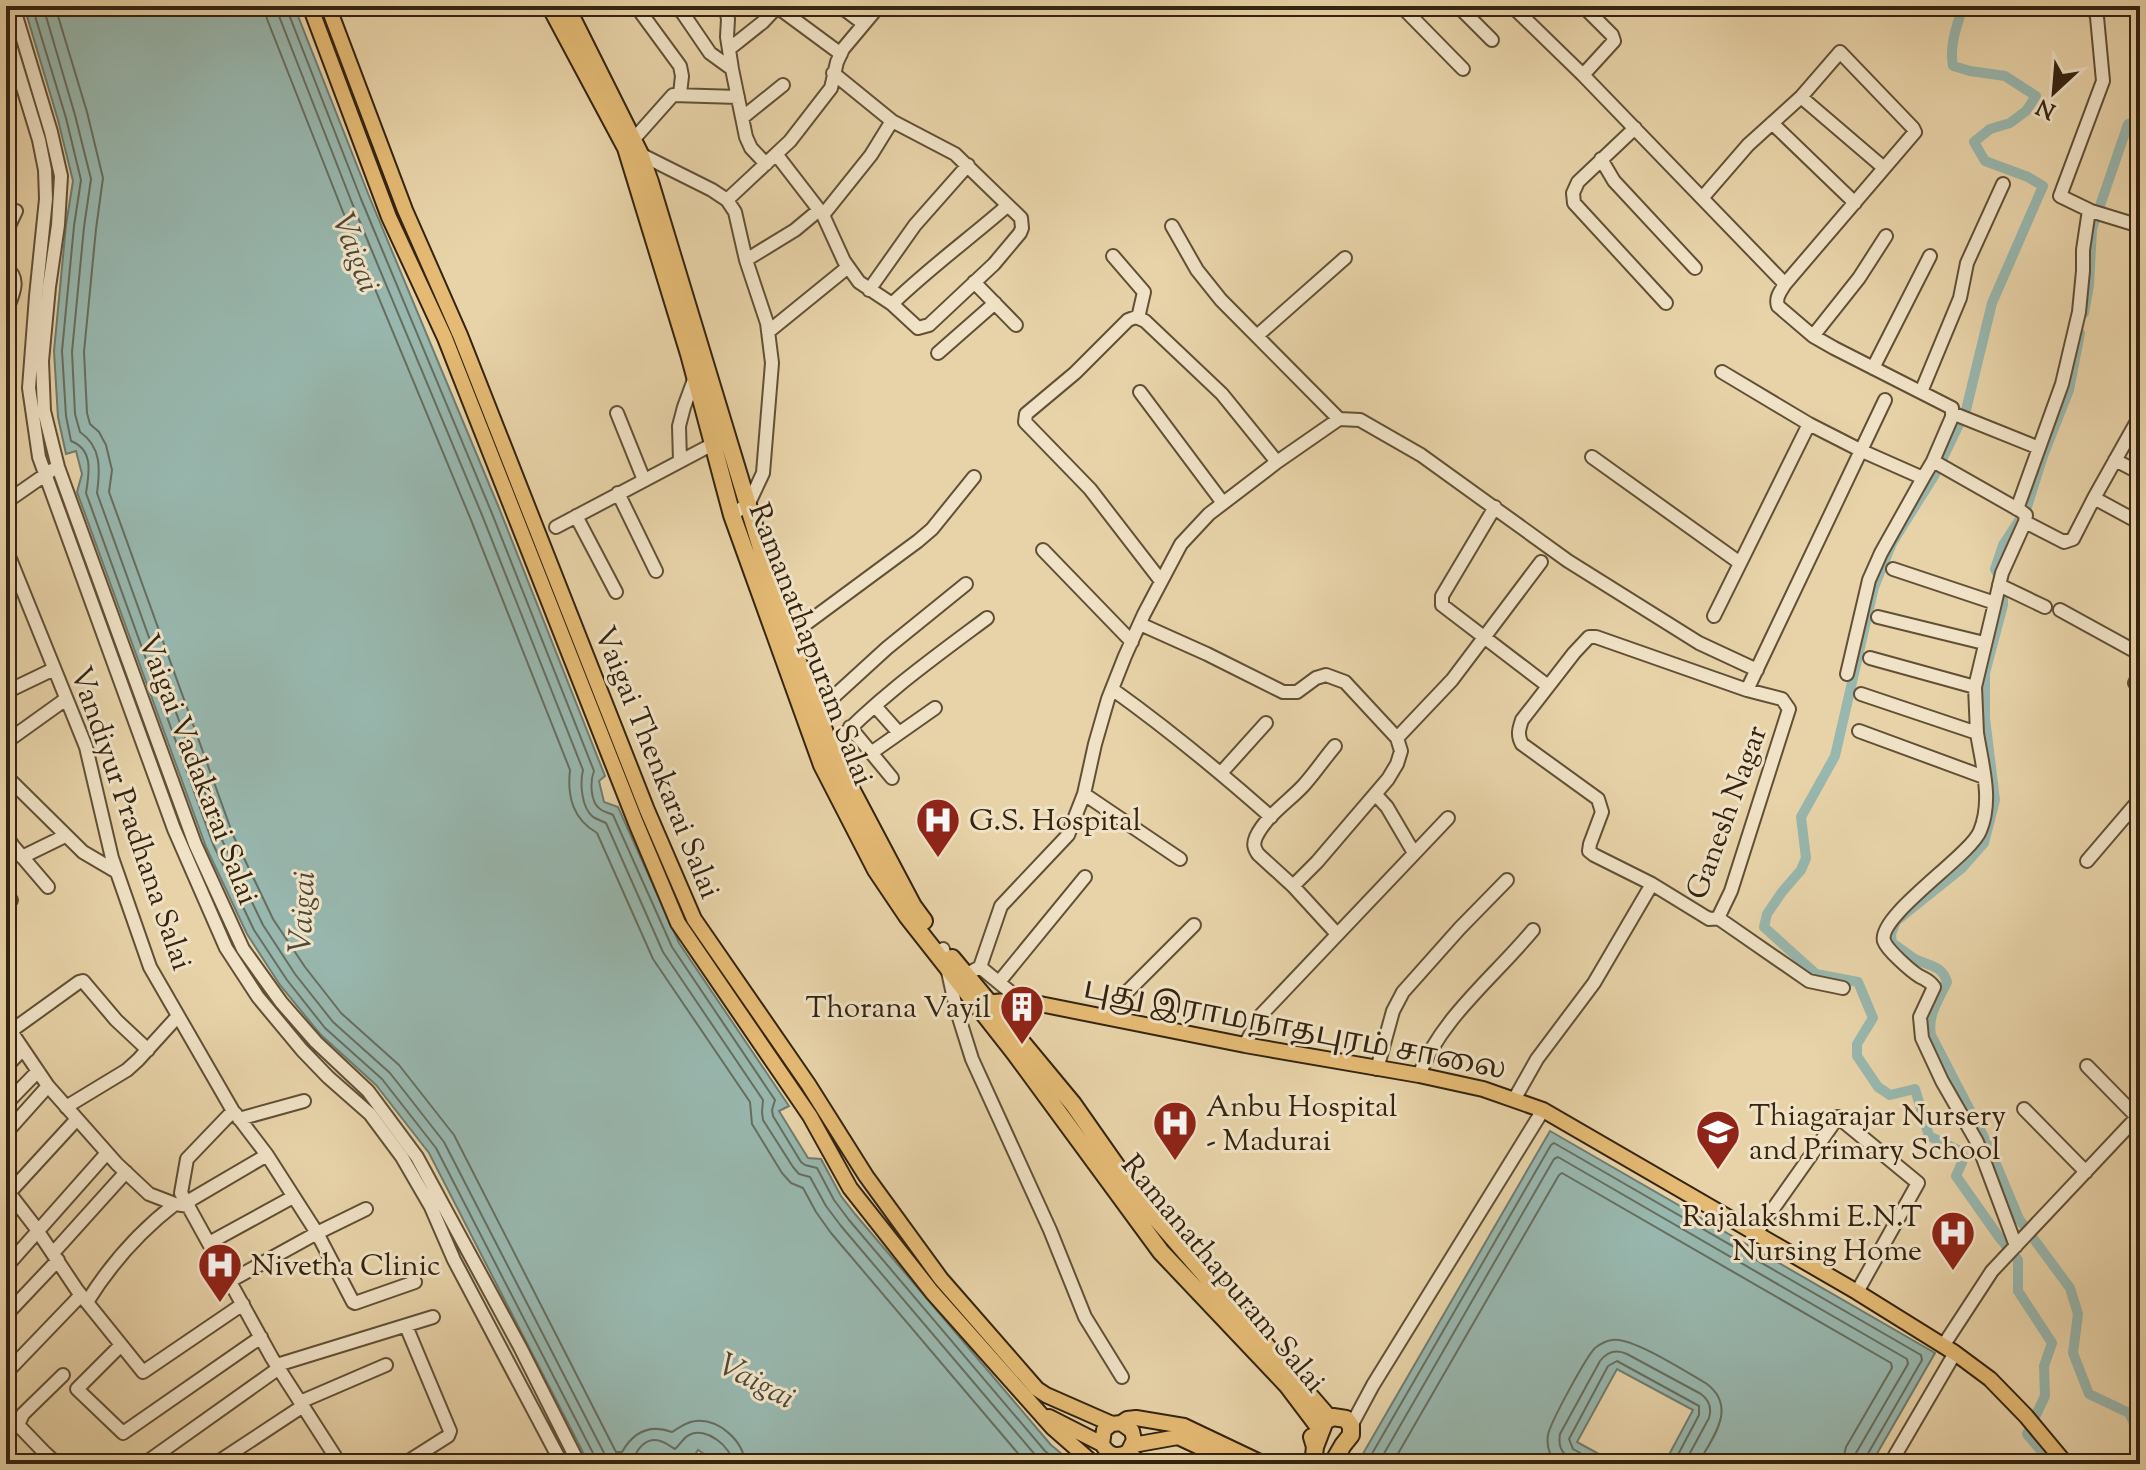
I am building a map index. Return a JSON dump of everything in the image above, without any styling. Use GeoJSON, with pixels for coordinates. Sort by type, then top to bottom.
{"type":"FeatureCollection","features":[{"type":"Feature","properties":{"kind":"highway","name":"Ramanathapuram Salai"},"geometry":{"type":"LineString","coordinates":[[550,6],[626,148],[695,377],[732,515],[822,765],[876,870],[947,967],[1073,1104],[1141,1201],[1325,1424]]}},
{"type":"Feature","properties":{"kind":"highway","name":"Ramanathapuram Salai"},"geometry":{"type":"LineString","coordinates":[[566,6],[636,147],[650,182],[788,637],[830,749],[913,906],[943,949],[973,970],[982,1002],[1014,1052],[1161,1252],[1287,1385],[1307,1412],[1314,1456]]}},
{"type":"Feature","properties":{"kind":"highway"},"geometry":{"type":"LineString","coordinates":[[1307,1412],[1325,1424]]}},
{"type":"Feature","properties":{"kind":"highway"},"geometry":{"type":"LineString","coordinates":[[1314,1456],[1325,1424],[1342,1417],[1351,1426],[1351,1435],[1332,1464]]}},
{"type":"Feature","properties":{"kind":"main road","name":"Vaigai Thenkarai Salai"},"geometry":{"type":"LineString","coordinates":[[310,6],[389,217],[445,338],[678,923],[810,1116],[850,1188],[932,1292],[1053,1428],[1094,1464]]}},
{"type":"Feature","properties":{"kind":"main road","name":"Vaigai Thenkarai Salai"},"geometry":{"type":"LineString","coordinates":[[328,6],[405,210],[460,335],[647,810],[694,919],[808,1084],[866,1176],[941,1279],[1037,1389],[1117,1424],[1136,1418],[1184,1426],[1264,1464]]}},
{"type":"Feature","properties":{"kind":"main road","name":"புது இராமநாதபுரம் சாலை"},"geometry":{"type":"LineString","coordinates":[[982,1002],[1020,1000],[1245,1045],[1419,1075],[1515,1098],[1543,1110],[1756,1233],[1949,1349],[1990,1379],[2066,1464]]}},
{"type":"Feature","properties":{"kind":"main road","name":"Vaigai Thenkarai Salai"},"geometry":{"type":"LineString","coordinates":[[1039,1412],[1102,1444]]}},
{"type":"Feature","properties":{"kind":"main road"},"geometry":{"type":"LineString","coordinates":[[1125,1454],[1132,1431],[1117,1424],[1104,1430],[1102,1444],[1107,1451],[1125,1454],[1141,1464]]}},
{"type":"Feature","properties":{"kind":"main road"},"geometry":{"type":"LineString","coordinates":[[1125,1454],[1178,1437],[1236,1464]]}},
{"type":"Feature","properties":{"kind":"main road"},"geometry":{"type":"LineString","coordinates":[[1304,1464],[1314,1456]]}},
{"type":"Feature","properties":{"kind":"street","name":"Vaigai Vadakarai Salai"},"geometry":{"type":"LineString","coordinates":[[13,6],[61,176],[42,361],[44,411],[58,467],[195,844],[243,949],[281,1002],[316,1042],[368,1091],[417,1157],[520,1347],[579,1464]]}},
{"type":"Feature","properties":{"kind":"street"},"geometry":{"type":"LineString","coordinates":[[674,6],[682,12],[710,53],[732,69]]}},
{"type":"Feature","properties":{"kind":"street"},"geometry":{"type":"LineString","coordinates":[[726,6],[727,37],[742,118],[751,148],[766,164]]}},
{"type":"Feature","properties":{"kind":"street"},"geometry":{"type":"LineString","coordinates":[[729,49],[763,22],[777,6],[841,54]]}},
{"type":"Feature","properties":{"kind":"street"},"geometry":{"type":"LineString","coordinates":[[840,6],[864,24]]}},
{"type":"Feature","properties":{"kind":"street"},"geometry":{"type":"LineString","coordinates":[[727,200],[790,141],[828,93],[841,54],[879,6]]}},
{"type":"Feature","properties":{"kind":"street"},"geometry":{"type":"LineString","coordinates":[[1404,6],[1463,69]]}},
{"type":"Feature","properties":{"kind":"street"},"geometry":{"type":"LineString","coordinates":[[1458,6],[1492,40]]}},
{"type":"Feature","properties":{"kind":"street"},"geometry":{"type":"LineString","coordinates":[[1512,6],[1703,197],[1785,284]]}},
{"type":"Feature","properties":{"kind":"street"},"geometry":{"type":"LineString","coordinates":[[1583,6],[1612,35],[1614,41],[1583,75]]}},
{"type":"Feature","properties":{"kind":"street"},"geometry":{"type":"LineString","coordinates":[[2093,6],[2097,17],[2103,81],[2060,193],[2062,199],[2140,226]]}},
{"type":"Feature","properties":{"kind":"street"},"geometry":{"type":"LineString","coordinates":[[643,8],[680,66],[680,94]]}},
{"type":"Feature","properties":{"kind":"street","name":"Vaigai Vadakarai Salai"},"geometry":{"type":"LineString","coordinates":[[6,32],[45,170],[46,199],[29,388],[39,457],[174,829],[226,948],[258,997],[302,1050],[370,1114],[402,1157],[431,1207],[454,1260],[562,1464]]}},
{"type":"Feature","properties":{"kind":"street"},"geometry":{"type":"LineString","coordinates":[[1703,197],[1748,145],[1801,97],[1840,52],[1915,132],[1785,284],[1776,301],[1778,306],[1813,336],[1948,405],[1956,414],[2039,448]]}},
{"type":"Feature","properties":{"kind":"street"},"geometry":{"type":"LineString","coordinates":[[776,154],[821,213],[859,282],[892,304],[913,326],[923,328],[929,325],[994,264],[1022,228],[1021,218],[968,165],[947,148],[892,121],[833,73]]}},
{"type":"Feature","properties":{"kind":"street"},"geometry":{"type":"LineString","coordinates":[[742,118],[783,85]]}},
{"type":"Feature","properties":{"kind":"street"},"geometry":{"type":"LineString","coordinates":[[732,515],[749,503],[763,473],[772,363],[767,323],[746,260],[735,212],[727,200],[636,147],[669,98],[680,94],[738,97]]}},
{"type":"Feature","properties":{"kind":"street"},"geometry":{"type":"LineString","coordinates":[[1801,97],[1884,168]]}},
{"type":"Feature","properties":{"kind":"street"},"geometry":{"type":"LineString","coordinates":[[746,260],[821,213],[871,155],[892,121]]}},
{"type":"Feature","properties":{"kind":"street"},"geometry":{"type":"LineString","coordinates":[[1772,123],[1855,203]]}},
{"type":"Feature","properties":{"kind":"street"},"geometry":{"type":"LineString","coordinates":[[1635,128],[1578,182],[1573,193],[1574,203],[1666,303]]}},
{"type":"Feature","properties":{"kind":"street"},"geometry":{"type":"LineString","coordinates":[[1601,159],[1614,181],[1695,268]]}},
{"type":"Feature","properties":{"kind":"street"},"geometry":{"type":"LineString","coordinates":[[869,290],[915,225],[968,165]]}},
{"type":"Feature","properties":{"kind":"street"},"geometry":{"type":"LineString","coordinates":[[1921,392],[1960,298],[1967,263],[2003,184]]}},
{"type":"Feature","properties":{"kind":"street"},"geometry":{"type":"LineString","coordinates":[[892,304],[1007,206]]}},
{"type":"Feature","properties":{"kind":"street"},"geometry":{"type":"LineString","coordinates":[[6,232],[16,211]]}},
{"type":"Feature","properties":{"kind":"street"},"geometry":{"type":"LineString","coordinates":[[2012,1249],[1977,1142],[1942,1081],[1922,1038],[1920,1017],[1934,987],[1891,951],[1884,943],[1884,937],[1914,896],[1973,844],[1982,827],[1987,804],[1977,733],[1975,687],[2000,580],[2039,448],[2062,384],[2079,312],[2083,250],[2094,212]]}},
{"type":"Feature","properties":{"kind":"street"},"geometry":{"type":"LineString","coordinates":[[1172,226],[1197,270],[1221,300],[1339,419]]}},
{"type":"Feature","properties":{"kind":"street"},"geometry":{"type":"LineString","coordinates":[[1813,336],[1859,278],[1886,236]]}},
{"type":"Feature","properties":{"kind":"street"},"geometry":{"type":"LineString","coordinates":[[1113,256],[1144,292],[1138,318]]}},
{"type":"Feature","properties":{"kind":"street"},"geometry":{"type":"LineString","coordinates":[[1873,368],[1930,256]]}},
{"type":"Feature","properties":{"kind":"street"},"geometry":{"type":"LineString","coordinates":[[1258,335],[1345,258]]}},
{"type":"Feature","properties":{"kind":"street"},"geometry":{"type":"LineString","coordinates":[[768,332],[848,267]]}},
{"type":"Feature","properties":{"kind":"street"},"geometry":{"type":"LineString","coordinates":[[6,268],[16,280],[6,312]]}},
{"type":"Feature","properties":{"kind":"street"},"geometry":{"type":"LineString","coordinates":[[974,282],[1016,325]]}},
{"type":"Feature","properties":{"kind":"street"},"geometry":{"type":"LineString","coordinates":[[938,353],[995,303]]}},
{"type":"Feature","properties":{"kind":"street"},"geometry":{"type":"LineString","coordinates":[[1161,581],[1090,489],[1024,420],[1032,409],[1075,373],[1128,320],[1138,318],[1145,321],[1222,394],[1277,462]]}},
{"type":"Feature","properties":{"kind":"street"},"geometry":{"type":"LineString","coordinates":[[1722,372],[1809,424],[1923,478]]}},
{"type":"Feature","properties":{"kind":"street"},"geometry":{"type":"LineString","coordinates":[[680,461],[679,426],[695,377]]}},
{"type":"Feature","properties":{"kind":"street"},"geometry":{"type":"LineString","coordinates":[[1140,392],[1223,503]]}},
{"type":"Feature","properties":{"kind":"street","name":"Ganesh Nagar"},"geometry":{"type":"LineString","coordinates":[[1515,1098],[1537,1059],[1594,983],[1652,884],[1709,919],[1718,918],[1731,891],[1789,709],[1782,699],[1747,690],[1885,400]]}},
{"type":"Feature","properties":{"kind":"street"},"geometry":{"type":"LineString","coordinates":[[617,413],[644,480]]}},
{"type":"Feature","properties":{"kind":"street"},"geometry":{"type":"LineString","coordinates":[[1847,674],[1869,580],[1923,478],[1939,464],[1956,414]]}},
{"type":"Feature","properties":{"kind":"street"},"geometry":{"type":"LineString","coordinates":[[1939,464],[2064,542],[2071,541],[2140,416]]}},
{"type":"Feature","properties":{"kind":"street"},"geometry":{"type":"LineString","coordinates":[[1020,1000],[999,982],[973,970],[1001,906],[1068,835],[1084,794],[1112,689],[1140,624],[1181,544],[1209,514],[1339,419],[1360,420],[1421,455],[1568,561],[1699,643],[1757,670]]}},
{"type":"Feature","properties":{"kind":"street"},"geometry":{"type":"LineString","coordinates":[[1714,616],[1809,424]]}},
{"type":"Feature","properties":{"kind":"street"},"geometry":{"type":"LineString","coordinates":[[556,527],[713,444]]}},
{"type":"Feature","properties":{"kind":"street"},"geometry":{"type":"LineString","coordinates":[[1592,457],[1740,563]]}},
{"type":"Feature","properties":{"kind":"street"},"geometry":{"type":"LineString","coordinates":[[2115,460],[2140,473]]}},
{"type":"Feature","properties":{"kind":"street"},"geometry":{"type":"LineString","coordinates":[[6,502],[58,467]]}},
{"type":"Feature","properties":{"kind":"street"},"geometry":{"type":"LineString","coordinates":[[788,637],[932,529],[974,477]]}},
{"type":"Feature","properties":{"kind":"street"},"geometry":{"type":"LineString","coordinates":[[618,493],[656,571]]}},
{"type":"Feature","properties":{"kind":"street"},"geometry":{"type":"LineString","coordinates":[[2094,498],[2140,523]]}},
{"type":"Feature","properties":{"kind":"street"},"geometry":{"type":"LineString","coordinates":[[1495,507],[1442,596],[1443,607],[1548,686]]}},
{"type":"Feature","properties":{"kind":"street"},"geometry":{"type":"LineString","coordinates":[[576,516],[616,592]]}},
{"type":"Feature","properties":{"kind":"street","name":"Vandiyur Pradhana Salai"},"geometry":{"type":"LineString","coordinates":[[6,549],[86,747],[112,858],[150,967],[236,1115],[267,1155],[317,1233],[353,1302],[415,1282]]}},
{"type":"Feature","properties":{"kind":"street"},"geometry":{"type":"LineString","coordinates":[[1043,550],[1132,642]]}},
{"type":"Feature","properties":{"kind":"street"},"geometry":{"type":"LineString","coordinates":[[1397,738],[1452,680],[1541,562]]}},
{"type":"Feature","properties":{"kind":"street"},"geometry":{"type":"LineString","coordinates":[[1893,569],[1995,603]]}},
{"type":"Feature","properties":{"kind":"street"},"geometry":{"type":"LineString","coordinates":[[2000,580],[2045,607]]}},
{"type":"Feature","properties":{"kind":"street"},"geometry":{"type":"LineString","coordinates":[[818,711],[877,657],[966,584]]}},
{"type":"Feature","properties":{"kind":"street"},"geometry":{"type":"LineString","coordinates":[[2060,610],[2140,654]]}},
{"type":"Feature","properties":{"kind":"street"},"geometry":{"type":"LineString","coordinates":[[1878,617],[1984,643]]}},
{"type":"Feature","properties":{"kind":"street"},"geometry":{"type":"LineString","coordinates":[[830,749],[875,706],[987,618]]}},
{"type":"Feature","properties":{"kind":"street"},"geometry":{"type":"LineString","coordinates":[[1140,624],[1283,692],[1297,692],[1316,678],[1326,675],[1334,677],[1345,682],[1397,738],[1401,751],[1397,764],[1376,795],[1293,886]]}},
{"type":"Feature","properties":{"kind":"street"},"geometry":{"type":"LineString","coordinates":[[1652,884],[1589,851],[1602,812],[1598,799],[1522,744],[1519,731],[1522,720],[1589,637],[1747,690]]}},
{"type":"Feature","properties":{"kind":"street"},"geometry":{"type":"LineString","coordinates":[[1870,658],[1975,687]]}},
{"type":"Feature","properties":{"kind":"street"},"geometry":{"type":"LineString","coordinates":[[6,692],[54,669]]}},
{"type":"Feature","properties":{"kind":"street"},"geometry":{"type":"LineString","coordinates":[[1112,689],[1154,719],[1271,817]]}},
{"type":"Feature","properties":{"kind":"street"},"geometry":{"type":"LineString","coordinates":[[1861,694],[1977,733]]}},
{"type":"Feature","properties":{"kind":"street"},"geometry":{"type":"LineString","coordinates":[[6,742],[66,699]]}},
{"type":"Feature","properties":{"kind":"street"},"geometry":{"type":"LineString","coordinates":[[875,706],[899,733]]}},
{"type":"Feature","properties":{"kind":"street"},"geometry":{"type":"LineString","coordinates":[[871,753],[935,708]]}},
{"type":"Feature","properties":{"kind":"street"},"geometry":{"type":"LineString","coordinates":[[1221,773],[1266,723]]}},
{"type":"Feature","properties":{"kind":"street"},"geometry":{"type":"LineString","coordinates":[[850,727],[892,778]]}},
{"type":"Feature","properties":{"kind":"street"},"geometry":{"type":"LineString","coordinates":[[1859,731],[1984,777]]}},
{"type":"Feature","properties":{"kind":"street"},"geometry":{"type":"LineString","coordinates":[[1335,746],[1305,784],[1258,833],[1254,849],[1337,934]]}},
{"type":"Feature","properties":{"kind":"street"},"geometry":{"type":"LineString","coordinates":[[6,776],[83,852],[117,872]]}},
{"type":"Feature","properties":{"kind":"street"},"geometry":{"type":"LineString","coordinates":[[1084,794],[1180,859]]}},
{"type":"Feature","properties":{"kind":"street"},"geometry":{"type":"LineString","coordinates":[[1376,795],[1387,807],[1414,853]]}},
{"type":"Feature","properties":{"kind":"street"},"geometry":{"type":"LineString","coordinates":[[2087,861],[2140,799]]}},
{"type":"Feature","properties":{"kind":"street"},"geometry":{"type":"LineString","coordinates":[[1245,1045],[1260,1016],[1448,818]]}},
{"type":"Feature","properties":{"kind":"street"},"geometry":{"type":"LineString","coordinates":[[48,887],[12,849],[65,836]]}},
{"type":"Feature","properties":{"kind":"street"},"geometry":{"type":"LineString","coordinates":[[999,982],[1085,877]]}},
{"type":"Feature","properties":{"kind":"street"},"geometry":{"type":"LineString","coordinates":[[1377,1069],[1393,1011],[1403,992],[1507,880]]}},
{"type":"Feature","properties":{"kind":"street"},"geometry":{"type":"LineString","coordinates":[[1718,918],[1809,981],[1843,988]]}},
{"type":"Feature","properties":{"kind":"street"},"geometry":{"type":"LineString","coordinates":[[1103,1016],[1194,925]]}},
{"type":"Feature","properties":{"kind":"street"},"geometry":{"type":"LineString","coordinates":[[1419,1075],[1427,1055],[1441,1034],[1533,930]]}},
{"type":"Feature","properties":{"kind":"street"},"geometry":{"type":"LineString","coordinates":[[943,949],[956,1008],[972,1059],[1050,1230],[1085,1317],[1122,1377]]}},
{"type":"Feature","properties":{"kind":"street"},"geometry":{"type":"LineString","coordinates":[[148,1050],[116,1020],[83,981],[8,1028],[48,1086],[107,1153],[149,1194],[183,1204]]}},
{"type":"Feature","properties":{"kind":"street"},"geometry":{"type":"LineString","coordinates":[[66,1107],[127,1070],[178,1016]]}},
{"type":"Feature","properties":{"kind":"street"},"geometry":{"type":"LineString","coordinates":[[6,1067],[23,1049]]}},
{"type":"Feature","properties":{"kind":"street"},"geometry":{"type":"LineString","coordinates":[[1890,1464],[1992,1271],[2139,1116],[2087,1066]]}},
{"type":"Feature","properties":{"kind":"street"},"geometry":{"type":"LineString","coordinates":[[6,1104],[38,1071]]}},
{"type":"Feature","properties":{"kind":"street"},"geometry":{"type":"LineString","coordinates":[[6,1133],[48,1086]]}},
{"type":"Feature","properties":{"kind":"street"},"geometry":{"type":"LineString","coordinates":[[304,1101],[236,1115],[187,1159],[181,1193],[183,1204],[209,1243],[278,1367],[340,1464]]}},
{"type":"Feature","properties":{"kind":"street"},"geometry":{"type":"LineString","coordinates":[[2024,1109],[2086,1172]]}},
{"type":"Feature","properties":{"kind":"street"},"geometry":{"type":"LineString","coordinates":[[1351,1426],[1381,1372],[1543,1110]]}},
{"type":"Feature","properties":{"kind":"street"},"geometry":{"type":"LineString","coordinates":[[1756,1233],[1838,1117],[1918,1183],[1857,1292]]}},
{"type":"Feature","properties":{"kind":"street"},"geometry":{"type":"LineString","coordinates":[[77,1119],[9,1197],[37,1231],[84,1299],[143,1372],[243,1304]]}},
{"type":"Feature","properties":{"kind":"street"},"geometry":{"type":"LineString","coordinates":[[6,1267],[107,1153]]}},
{"type":"Feature","properties":{"kind":"street"},"geometry":{"type":"LineString","coordinates":[[6,1373],[84,1299],[160,1215],[267,1155]]}},
{"type":"Feature","properties":{"kind":"street"},"geometry":{"type":"LineString","coordinates":[[6,1315],[126,1172]]}},
{"type":"Feature","properties":{"kind":"street"},"geometry":{"type":"LineString","coordinates":[[209,1243],[293,1197]]}},
{"type":"Feature","properties":{"kind":"street"},"geometry":{"type":"LineString","coordinates":[[230,1281],[366,1209]]}},
{"type":"Feature","properties":{"kind":"street"},"geometry":{"type":"LineString","coordinates":[[144,1464],[278,1367],[433,1317]]}},
{"type":"Feature","properties":{"kind":"street"},"geometry":{"type":"LineString","coordinates":[[404,1464],[450,1433],[406,1326]]}},
{"type":"Feature","properties":{"kind":"street"},"geometry":{"type":"LineString","coordinates":[[121,1345],[77,1389],[123,1433],[261,1337]]}},
{"type":"Feature","properties":{"kind":"street"},"geometry":{"type":"LineString","coordinates":[[215,1464],[302,1404],[386,1365]]}},
{"type":"Feature","properties":{"kind":"street"},"geometry":{"type":"LineString","coordinates":[[57,1464],[18,1425],[23,1414],[63,1375]]}},
{"type":"Feature","properties":{"kind":"street"},"geometry":{"type":"LineString","coordinates":[[36,1464],[45,1453]]}},
{"type":"Feature","properties":{"kind":"water","name":"Vaigai"},"geometry":{"type":"Polygon","coordinates":[[[24,6],[294,6],[605,776],[599,781],[604,802],[618,807],[679,943],[789,1106],[779,1111],[808,1158],[821,1159],[841,1196],[855,1214],[1051,1445],[1074,1464],[719,1464],[698,1450],[689,1464],[661,1464],[655,1457],[648,1464],[589,1464],[429,1153],[376,1085],[320,1034],[280,985],[247,934],[206,847],[77,492],[82,474],[76,451],[66,454],[58,417],[54,351],[73,181],[24,6]]]}},
{"type":"Feature","properties":{"kind":"water"},"geometry":{"type":"Polygon","coordinates":[[[1550,1131],[1935,1353],[1871,1464],[1664,1464],[1693,1410],[1617,1369],[1577,1442],[1617,1464],[1357,1464],[1550,1131]]]}},
{"type":"Feature","properties":{"kind":"waterway"},"geometry":{"type":"LineString","coordinates":[[1963,6],[1953,43],[1953,66],[2005,76],[2036,96],[2026,111],[2010,123],[1990,129],[1974,142],[1985,161],[2043,186],[1992,303],[1966,410],[1934,476],[1892,543],[1874,587],[1835,756],[1801,817],[1806,858],[1801,870],[1767,914],[1764,927],[1816,974],[1858,982],[1873,1018],[1857,1044],[1857,1056],[1878,1087],[1890,1095],[1915,1089],[1929,1136],[1960,1151],[1964,1158],[1956,1176],[2018,1260],[2018,1291],[2052,1343],[2044,1366],[2045,1396],[2027,1434],[2052,1464]]}},
{"type":"Feature","properties":{"kind":"waterway"},"geometry":{"type":"LineString","coordinates":[[2084,313],[2092,229],[2128,124],[2140,121]]}},
{"type":"Feature","properties":{"kind":"waterway"},"geometry":{"type":"LineString","coordinates":[[2001,580],[1995,569],[2003,545],[2026,510],[2069,390],[2080,333]]}},
{"type":"Feature","properties":{"kind":"waterway"},"geometry":{"type":"LineString","coordinates":[[2003,595],[1985,673],[1985,718],[1995,800],[1984,843],[1962,868],[1896,921],[1891,934],[1892,943],[1945,976],[1947,982],[1932,1014],[1931,1035],[1988,1145],[2019,1219],[2070,1288],[2078,1314],[2073,1353],[2089,1394],[2129,1413],[2140,1435]]}},
{"type":"Feature","properties":{"kind":"place","name":"G.S. Hospital"},"geometry":{"type":"Point","coordinates":[938,859]}},
{"type":"Feature","properties":{"kind":"place","name":"Thorana Vayil"},"geometry":{"type":"Point","coordinates":[1022,1046]}},
{"type":"Feature","properties":{"kind":"place","name":"Anbu Hospital - Madurai"},"geometry":{"type":"Point","coordinates":[1175,1162]}},
{"type":"Feature","properties":{"kind":"place","name":"Thiagarajar Nursery and Primary School"},"geometry":{"type":"Point","coordinates":[1718,1171]}},
{"type":"Feature","properties":{"kind":"place","name":"Rajalakshmi E.N.T Nursing Home"},"geometry":{"type":"Point","coordinates":[1953,1272]}},
{"type":"Feature","properties":{"kind":"place","name":"Nivetha Clinic"},"geometry":{"type":"Point","coordinates":[220,1304]}}]}
